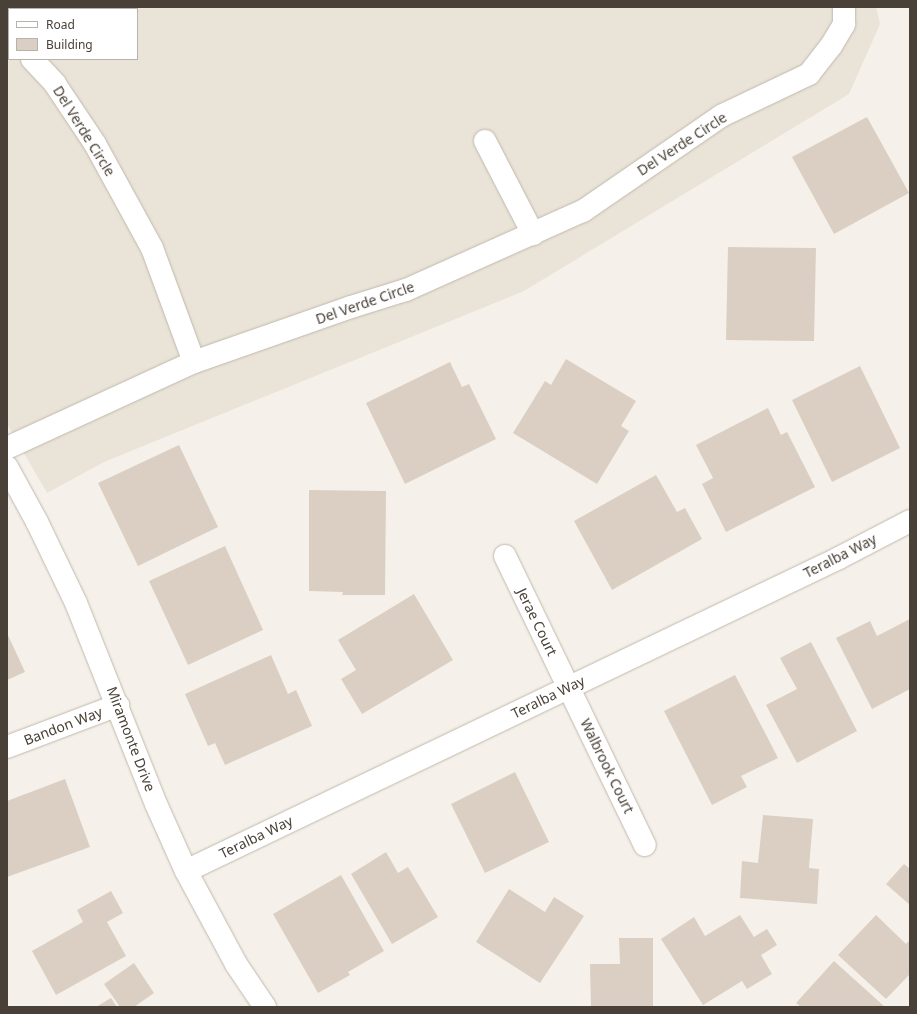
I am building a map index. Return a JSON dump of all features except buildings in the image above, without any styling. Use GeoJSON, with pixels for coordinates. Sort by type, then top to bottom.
{"type":"FeatureCollection","features":[{"type":"Feature","properties":{"kind":"street","name":"Del Verde Circle"},"geometry":{"type":"LineString","coordinates":[[7,448],[194,362],[351,307],[406,290],[583,211],[721,116],[809,74],[831,46],[844,24],[844,7]]}},
{"type":"Feature","properties":{"kind":"street","name":"Del Verde Circle"},"geometry":{"type":"LineString","coordinates":[[33,60],[55,84],[95,144],[152,248],[194,362]]}},
{"type":"Feature","properties":{"kind":"street"},"geometry":{"type":"LineString","coordinates":[[485,141],[533,234]]}},
{"type":"Feature","properties":{"kind":"street","name":"Miramonte Drive"},"geometry":{"type":"LineString","coordinates":[[7,467],[37,522],[73,597],[118,705],[156,804],[186,871],[236,964],[265,1007]]}},
{"type":"Feature","properties":{"kind":"street","name":"Teralba Way"},"geometry":{"type":"LineString","coordinates":[[186,871],[839,558],[910,521]]}},
{"type":"Feature","properties":{"kind":"street","name":"Jerae Court"},"geometry":{"type":"LineString","coordinates":[[505,556],[568,688]]}},
{"type":"Feature","properties":{"kind":"street","name":"Walbrook Court"},"geometry":{"type":"LineString","coordinates":[[568,688],[645,845]]}},
{"type":"Feature","properties":{"kind":"street","name":"Bandon Way"},"geometry":{"type":"LineString","coordinates":[[7,747],[118,705]]}},
{"type":"Feature","properties":{"kind":"shaded area"},"geometry":{"type":"Polygon","coordinates":[[[7,7],[876,7],[880,24],[849,94],[524,291],[104,462],[47,493],[7,424],[7,7]]]}}]}
